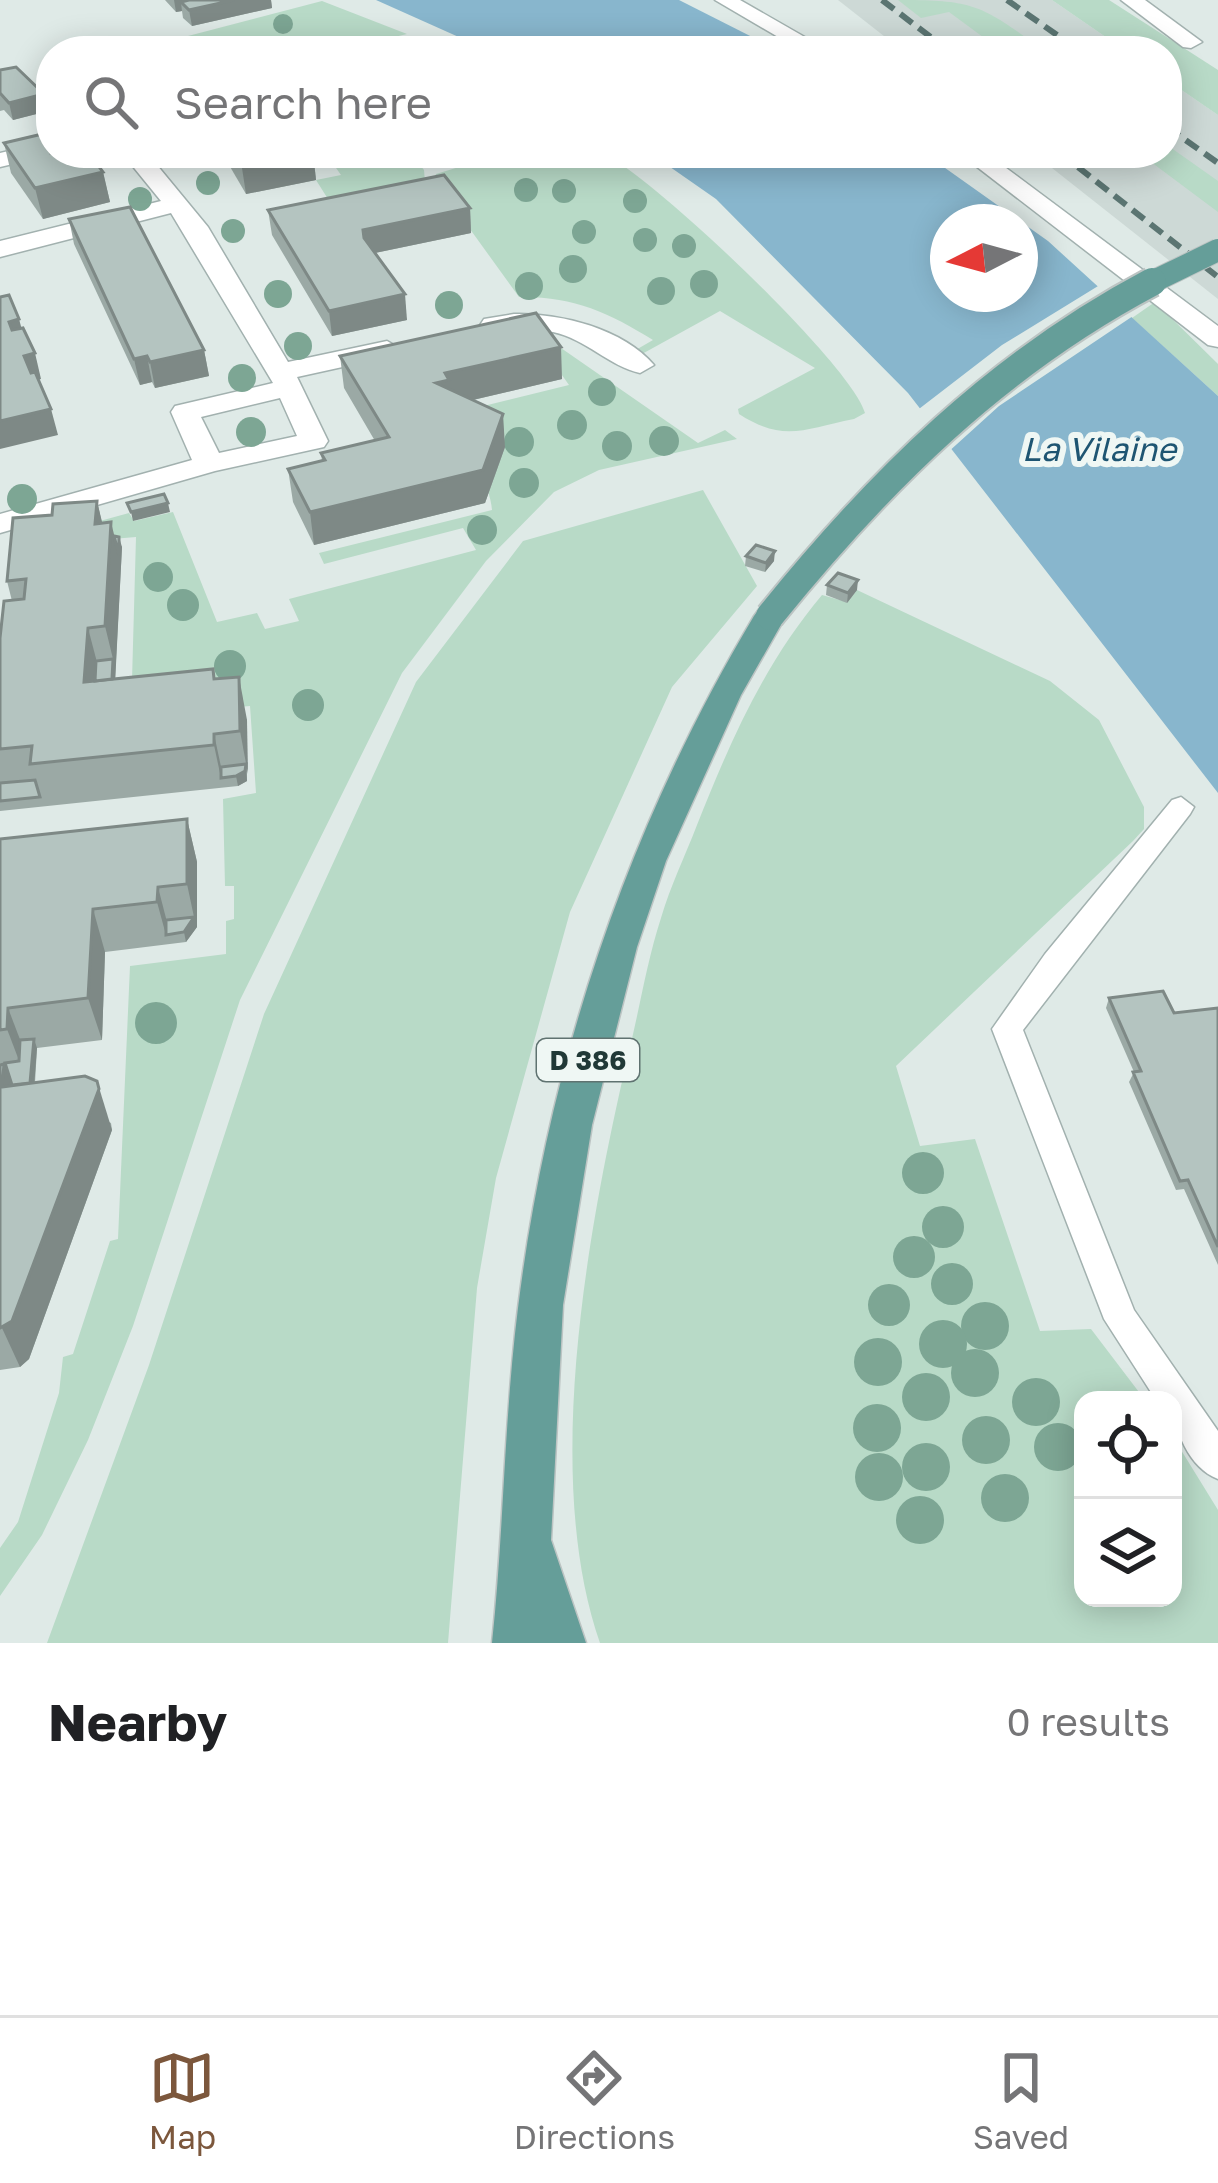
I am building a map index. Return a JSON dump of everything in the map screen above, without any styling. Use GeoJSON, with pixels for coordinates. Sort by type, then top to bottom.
{"type":"FeatureCollection","features":[{"type":"Feature","properties":{"kind":"main road","name":"D 386"},"geometry":{"type":"LineString","coordinates":[[530,1538],[541,1307],[571,1135],[607,980],[651,847],[693,750],[770,616],[861,501],[963,405],[1114,302],[1218,250]]}},
{"type":"Feature","properties":{"kind":"main road"},"geometry":{"type":"LineString","coordinates":[[518,1643],[530,1538]]}},
{"type":"Feature","properties":{"kind":"main road"},"geometry":{"type":"LineString","coordinates":[[530,1538],[560,1643]]}},
{"type":"Feature","properties":{"kind":"street"},"geometry":{"type":"LineString","coordinates":[[725,0],[791,36]]}},
{"type":"Feature","properties":{"kind":"street"},"geometry":{"type":"LineString","coordinates":[[1131,0],[1191,42]]}},
{"type":"Feature","properties":{"kind":"street"},"geometry":{"type":"LineString","coordinates":[[0,160],[36,152]]}},
{"type":"Feature","properties":{"kind":"street"},"geometry":{"type":"LineString","coordinates":[[0,524],[208,464],[314,441],[285,380],[196,227],[147,168]]}},
{"type":"Feature","properties":{"kind":"street"},"geometry":{"type":"LineString","coordinates":[[990,168],[1218,339]]}},
{"type":"Feature","properties":{"kind":"street"},"geometry":{"type":"LineString","coordinates":[[0,249],[177,204]]}},
{"type":"Feature","properties":{"kind":"street"},"geometry":{"type":"LineString","coordinates":[[475,329],[518,320],[564,323],[640,365]]}},
{"type":"Feature","properties":{"kind":"street"},"geometry":{"type":"LineString","coordinates":[[208,464],[185,412],[410,344]]}},
{"type":"Feature","properties":{"kind":"lane"},"geometry":{"type":"LineString","coordinates":[[1180,808],[1055,962],[1007,1030],[1120,1319],[1218,1462]]}},
{"type":"Feature","properties":{"kind":"shaded area"},"geometry":{"type":"Polygon","coordinates":[[[838,0],[1052,0],[1104,36],[884,36],[838,0]]]}},
{"type":"Feature","properties":{"kind":"shaded area"},"geometry":{"type":"Polygon","coordinates":[[[1182,90],[1218,115],[1218,299],[1052,168],[1182,168],[1182,90]]]}},
{"type":"Feature","properties":{"kind":"green space"},"geometry":{"type":"Polygon","coordinates":[[[898,0],[977,8],[1023,36],[982,36],[949,12],[921,18],[898,0]]]}},
{"type":"Feature","properties":{"kind":"green space"},"geometry":{"type":"Polygon","coordinates":[[[1052,0],[1109,0],[1165,36],[1104,36],[1052,0]]]}},
{"type":"Feature","properties":{"kind":"green space"},"geometry":{"type":"Polygon","coordinates":[[[322,1],[407,34],[399,36],[188,36],[322,1]]]}},
{"type":"Feature","properties":{"kind":"green space"},"geometry":{"type":"Polygon","coordinates":[[[1182,47],[1218,70],[1218,115],[1182,90],[1182,47]]]}},
{"type":"Feature","properties":{"kind":"green space"},"geometry":{"type":"Polygon","coordinates":[[[1182,156],[1218,181],[1218,212],[1159,168],[1182,168],[1182,156]]]}},
{"type":"Feature","properties":{"kind":"green space"},"geometry":{"type":"Polygon","coordinates":[[[336,168],[422,168],[425,182],[340,218],[316,180],[341,175],[336,168]]]}},
{"type":"Feature","properties":{"kind":"green space"},"geometry":{"type":"Polygon","coordinates":[[[456,168],[626,168],[706,235],[790,317],[852,389],[865,413],[795,431],[769,428],[739,414],[738,409],[815,368],[720,311],[642,354],[634,351],[653,340],[621,321],[556,299],[519,297],[449,200],[430,189],[436,174],[456,168]]]}},
{"type":"Feature","properties":{"kind":"green space"},"geometry":{"type":"Polygon","coordinates":[[[1155,302],[1218,364],[1218,396],[1132,318],[1155,302]]]}},
{"type":"Feature","properties":{"kind":"green space"},"geometry":{"type":"Polygon","coordinates":[[[535,337],[548,339],[698,443],[725,430],[737,439],[599,470],[554,492],[486,561],[402,673],[240,1000],[133,1326],[88,1440],[42,1535],[0,1596],[0,1548],[18,1522],[59,1393],[63,1357],[73,1354],[110,1241],[118,1239],[130,966],[226,954],[226,921],[234,919],[234,886],[225,886],[223,799],[256,793],[250,706],[131,716],[136,537],[28,546],[27,541],[129,513],[134,521],[173,512],[217,622],[257,613],[265,629],[299,621],[289,599],[476,550],[463,528],[324,564],[319,553],[492,510],[481,475],[451,414],[569,385],[535,337]]]}},
{"type":"Feature","properties":{"kind":"green space"},"geometry":{"type":"Polygon","coordinates":[[[703,490],[757,586],[672,687],[570,912],[496,1178],[477,1288],[448,1643],[47,1643],[149,1365],[264,1014],[416,682],[523,541],[703,490]]]}},
{"type":"Feature","properties":{"kind":"green space"},"geometry":{"type":"Polygon","coordinates":[[[857,590],[1050,681],[1099,720],[1144,807],[1144,829],[1133,841],[896,1066],[920,1146],[975,1139],[1040,1331],[1091,1329],[1138,1391],[1074,1391],[1074,1607],[1182,1607],[1182,1452],[1218,1510],[1218,1643],[600,1643],[583,1576],[574,1503],[577,1348],[599,1192],[652,951],[709,794],[766,676],[822,595],[847,602],[857,590]]]}},
{"type":"Feature","properties":{"kind":"water"},"geometry":{"type":"Polygon","coordinates":[[[376,0],[679,0],[750,36],[456,36],[376,0]]]}},
{"type":"Feature","properties":{"kind":"water","name":"La Vilaine"},"geometry":{"type":"Polygon","coordinates":[[[672,168],[945,168],[996,204],[930,204],[930,312],[1038,312],[1038,234],[1218,396],[1218,793],[908,393],[716,199],[672,168]]]}},
{"type":"Feature","properties":{"kind":"pier"},"geometry":{"type":"Polygon","coordinates":[[[1103,283],[1136,314],[999,406],[946,454],[915,412],[1002,345],[1103,283]]]}},
{"type":"Feature","properties":{"kind":"building"},"geometry":{"type":"Polygon","coordinates":[[[234,0],[189,10],[181,2],[234,0]]]}},
{"type":"Feature","properties":{"kind":"building"},"geometry":{"type":"Polygon","coordinates":[[[16,67],[36,86],[36,96],[9,103],[0,93],[0,70],[16,67]]]}},
{"type":"Feature","properties":{"kind":"building"},"geometry":{"type":"Polygon","coordinates":[[[36,136],[36,168],[100,168],[103,172],[35,188],[4,143],[36,136]]]}},
{"type":"Feature","properties":{"kind":"building"},"geometry":{"type":"Polygon","coordinates":[[[444,175],[470,208],[363,230],[405,294],[329,311],[268,210],[444,175]]]}},
{"type":"Feature","properties":{"kind":"building"},"geometry":{"type":"Polygon","coordinates":[[[130,207],[204,350],[150,362],[147,356],[134,359],[69,219],[130,207]]]}},
{"type":"Feature","properties":{"kind":"building"},"geometry":{"type":"Polygon","coordinates":[[[9,295],[19,319],[9,322],[12,330],[23,328],[35,353],[24,356],[51,409],[0,421],[0,297],[9,295]]]}},
{"type":"Feature","properties":{"kind":"building"},"geometry":{"type":"Polygon","coordinates":[[[536,313],[561,347],[445,373],[449,380],[436,383],[503,414],[483,470],[310,512],[288,469],[325,460],[321,453],[389,437],[340,356],[536,313]]]}},
{"type":"Feature","properties":{"kind":"building"},"geometry":{"type":"Polygon","coordinates":[[[164,494],[168,503],[131,512],[127,503],[164,494]]]}},
{"type":"Feature","properties":{"kind":"building"},"geometry":{"type":"Polygon","coordinates":[[[97,501],[95,524],[111,522],[105,626],[88,628],[84,682],[213,669],[214,679],[239,677],[240,731],[214,734],[214,745],[30,764],[32,746],[0,749],[4,601],[24,599],[26,579],[7,581],[13,518],[52,515],[53,504],[97,501]]]}},
{"type":"Feature","properties":{"kind":"building"},"geometry":{"type":"Polygon","coordinates":[[[756,545],[775,551],[766,563],[746,556],[756,545]]]}},
{"type":"Feature","properties":{"kind":"building"},"geometry":{"type":"Polygon","coordinates":[[[838,573],[858,580],[848,593],[827,585],[838,573]]]}},
{"type":"Feature","properties":{"kind":"building"},"geometry":{"type":"Polygon","coordinates":[[[113,659],[112,679],[95,681],[96,661],[113,659]]]}},
{"type":"Feature","properties":{"kind":"building"},"geometry":{"type":"Polygon","coordinates":[[[246,764],[245,771],[221,778],[221,767],[246,764]]]}},
{"type":"Feature","properties":{"kind":"building"},"geometry":{"type":"Polygon","coordinates":[[[35,780],[40,797],[0,801],[0,783],[35,780]]]}},
{"type":"Feature","properties":{"kind":"building"},"geometry":{"type":"Polygon","coordinates":[[[187,819],[187,884],[158,887],[157,902],[93,909],[88,998],[8,1008],[7,1029],[0,1030],[0,839],[187,819]]]}},
{"type":"Feature","properties":{"kind":"building"},"geometry":{"type":"Polygon","coordinates":[[[194,917],[184,932],[166,935],[166,920],[194,917]]]}},
{"type":"Feature","properties":{"kind":"building"},"geometry":{"type":"Polygon","coordinates":[[[1163,991],[1174,1013],[1218,1008],[1218,1247],[1188,1180],[1180,1181],[1133,1072],[1141,1071],[1109,998],[1163,991]]]}},
{"type":"Feature","properties":{"kind":"building"},"geometry":{"type":"Polygon","coordinates":[[[34,1039],[30,1083],[12,1085],[5,1063],[19,1061],[20,1040],[34,1039]]]}},
{"type":"Feature","properties":{"kind":"building"},"geometry":{"type":"Polygon","coordinates":[[[4,1064],[2,1087],[85,1076],[97,1081],[99,1089],[12,1321],[0,1328],[0,1065],[4,1064]]]}},
{"type":"Feature","properties":{"kind":"railway"},"geometry":{"type":"LineString","coordinates":[[882,0],[929,36]]}},
{"type":"Feature","properties":{"kind":"railway"},"geometry":{"type":"LineString","coordinates":[[1007,0],[1059,36]]}},
{"type":"Feature","properties":{"kind":"railway"},"geometry":{"type":"LineString","coordinates":[[1182,138],[1218,163]]}},
{"type":"Feature","properties":{"kind":"railway"},"geometry":{"type":"LineString","coordinates":[[1079,168],[1218,277]]}}]}
